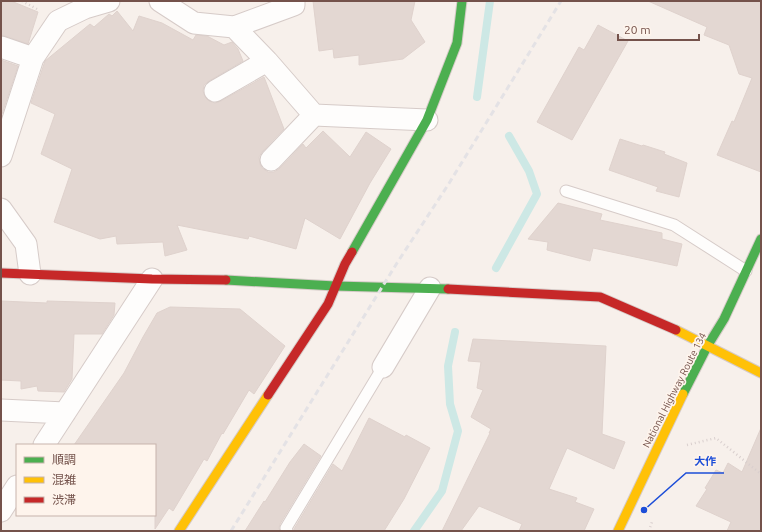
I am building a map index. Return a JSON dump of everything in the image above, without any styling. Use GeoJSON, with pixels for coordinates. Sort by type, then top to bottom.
{"type":"FeatureCollection","features":[{"type":"Feature","properties":{"kind":"main road"},"geometry":{"type":"LineString","coordinates":[[179,531],[328,304],[345,264],[427,120],[457,43],[462,1]]}},
{"type":"Feature","properties":{"kind":"main road","name":"National Highway Route 134"},"geometry":{"type":"LineString","coordinates":[[618,531],[692,375],[724,319],[761,239]]}},
{"type":"Feature","properties":{"kind":"main road"},"geometry":{"type":"LineString","coordinates":[[1,273],[152,279],[231,280],[335,286],[430,288],[600,297],[679,331],[761,374]]}},
{"type":"Feature","properties":{"kind":"street"},"geometry":{"type":"LineString","coordinates":[[1,156],[33,58],[58,21],[84,4],[109,1]]}},
{"type":"Feature","properties":{"kind":"street"},"geometry":{"type":"LineString","coordinates":[[160,1],[194,23],[234,27],[294,5],[294,1]]}},
{"type":"Feature","properties":{"kind":"street"},"geometry":{"type":"LineString","coordinates":[[234,27],[267,61],[314,115],[427,120]]}},
{"type":"Feature","properties":{"kind":"street"},"geometry":{"type":"LineString","coordinates":[[1,47],[33,58]]}},
{"type":"Feature","properties":{"kind":"street"},"geometry":{"type":"LineString","coordinates":[[215,91],[267,61]]}},
{"type":"Feature","properties":{"kind":"street"},"geometry":{"type":"LineString","coordinates":[[271,160],[314,115]]}},
{"type":"Feature","properties":{"kind":"street"},"geometry":{"type":"LineString","coordinates":[[1,209],[26,244],[30,274]]}},
{"type":"Feature","properties":{"kind":"street"},"geometry":{"type":"LineString","coordinates":[[45,444],[152,279]]}},
{"type":"Feature","properties":{"kind":"street"},"geometry":{"type":"LineString","coordinates":[[383,367],[430,288]]}},
{"type":"Feature","properties":{"kind":"street"},"geometry":{"type":"LineString","coordinates":[[1,410],[65,413]]}},
{"type":"Feature","properties":{"kind":"street"},"geometry":{"type":"LineString","coordinates":[[1,511],[16,488]]}},
{"type":"Feature","properties":{"kind":"lane"},"geometry":{"type":"LineString","coordinates":[[566,191],[674,225],[746,271]]}},
{"type":"Feature","properties":{"kind":"lane"},"geometry":{"type":"LineString","coordinates":[[286,531],[286,528],[383,367]]}},
{"type":"Feature","properties":{"kind":"path"},"geometry":{"type":"LineString","coordinates":[[683,446],[716,438],[761,474]]}},
{"type":"Feature","properties":{"kind":"building"},"geometry":{"type":"Polygon","coordinates":[[[1,1],[11,1],[38,12],[28,44],[1,35],[1,1]]]}},
{"type":"Feature","properties":{"kind":"building"},"geometry":{"type":"Polygon","coordinates":[[[313,1],[415,1],[411,20],[425,42],[403,59],[359,65],[359,55],[334,58],[333,49],[319,51],[313,1]]]}},
{"type":"Feature","properties":{"kind":"building"},"geometry":{"type":"Polygon","coordinates":[[[648,1],[761,1],[761,172],[717,155],[732,121],[734,122],[752,78],[739,74],[729,45],[704,35],[707,27],[648,1]]]}},
{"type":"Feature","properties":{"kind":"building"},"geometry":{"type":"Polygon","coordinates":[[[117,11],[133,31],[139,16],[162,23],[193,40],[196,35],[207,36],[224,45],[232,42],[238,49],[243,61],[209,81],[204,85],[203,91],[205,97],[209,101],[215,103],[264,77],[284,129],[259,157],[262,168],[268,172],[274,172],[279,169],[303,144],[306,148],[323,131],[350,157],[366,132],[391,149],[370,183],[340,239],[305,218],[296,249],[249,236],[248,239],[177,225],[187,250],[165,256],[163,242],[117,244],[116,236],[100,239],[54,222],[72,169],[41,154],[55,114],[31,103],[45,61],[90,24],[94,27],[109,14],[112,16],[117,11]]]}},
{"type":"Feature","properties":{"kind":"building"},"geometry":{"type":"Polygon","coordinates":[[[598,25],[628,41],[572,140],[537,122],[579,47],[584,50],[598,25]]]}},
{"type":"Feature","properties":{"kind":"building"},"geometry":{"type":"Polygon","coordinates":[[[1,60],[18,66],[2,114],[1,113],[1,60]]]}},
{"type":"Feature","properties":{"kind":"building"},"geometry":{"type":"Polygon","coordinates":[[[620,139],[665,152],[664,154],[687,163],[679,197],[656,191],[658,187],[609,170],[620,139]]]}},
{"type":"Feature","properties":{"kind":"building"},"geometry":{"type":"Polygon","coordinates":[[[558,203],[602,214],[600,220],[662,233],[662,239],[682,244],[677,266],[593,248],[590,261],[547,250],[548,242],[528,239],[558,203]]]}},
{"type":"Feature","properties":{"kind":"building"},"geometry":{"type":"Polygon","coordinates":[[[1,301],[115,303],[114,315],[102,334],[74,334],[72,379],[64,392],[38,391],[37,386],[21,389],[21,381],[1,380],[1,301]]]}},
{"type":"Feature","properties":{"kind":"building"},"geometry":{"type":"Polygon","coordinates":[[[170,307],[240,309],[285,346],[254,394],[249,390],[223,434],[222,433],[207,461],[204,459],[173,511],[169,508],[155,529],[156,444],[75,444],[124,373],[157,313],[170,307]]]}},
{"type":"Feature","properties":{"kind":"building"},"geometry":{"type":"Polygon","coordinates":[[[473,339],[606,346],[602,434],[625,442],[614,469],[567,448],[549,489],[577,498],[575,502],[594,509],[584,531],[519,531],[522,524],[479,506],[461,531],[442,531],[491,429],[471,417],[483,390],[477,388],[481,362],[468,361],[473,339]]]}},
{"type":"Feature","properties":{"kind":"building"},"geometry":{"type":"Polygon","coordinates":[[[369,418],[430,448],[404,499],[384,531],[294,531],[333,464],[342,471],[369,418]]]}},
{"type":"Feature","properties":{"kind":"building"},"geometry":{"type":"Polygon","coordinates":[[[761,428],[761,531],[727,531],[731,522],[696,506],[707,489],[705,488],[716,470],[723,473],[728,463],[742,472],[761,428]]]}},
{"type":"Feature","properties":{"kind":"building"},"geometry":{"type":"Polygon","coordinates":[[[304,444],[321,456],[280,524],[280,531],[245,531],[290,462],[304,444]]]}},
{"type":"Feature","properties":{"kind":"waterway"},"geometry":{"type":"LineString","coordinates":[[477,97],[490,1]]}},
{"type":"Feature","properties":{"kind":"waterway"},"geometry":{"type":"LineString","coordinates":[[496,268],[537,194],[529,171],[509,136]]}},
{"type":"Feature","properties":{"kind":"waterway"},"geometry":{"type":"LineString","coordinates":[[414,531],[442,491],[458,431],[450,404],[448,366],[455,332]]}},
{"type":"Feature","properties":{"kind":"railway"},"geometry":{"type":"LineString","coordinates":[[231,531],[397,263],[448,185],[561,1]]}},
{"type":"Feature","properties":{"kind":"traffic: fast"},"geometry":{"type":"LineString","coordinates":[[352,252],[427,120],[457,43],[462,1]]}},
{"type":"Feature","properties":{"kind":"traffic: fast"},"geometry":{"type":"LineString","coordinates":[[683,394],[708,345],[724,319],[761,239]]}},
{"type":"Feature","properties":{"kind":"traffic: fast"},"geometry":{"type":"LineString","coordinates":[[226,280],[335,286],[448,289]]}},
{"type":"Feature","properties":{"kind":"traffic: slow"},"geometry":{"type":"LineString","coordinates":[[676,330],[761,373]]}},
{"type":"Feature","properties":{"kind":"traffic: slow"},"geometry":{"type":"LineString","coordinates":[[618,531],[683,394]]}},
{"type":"Feature","properties":{"kind":"traffic: slow"},"geometry":{"type":"LineString","coordinates":[[179,531],[268,395]]}},
{"type":"Feature","properties":{"kind":"traffic: jam"},"geometry":{"type":"LineString","coordinates":[[268,395],[328,304],[345,264],[352,252]]}},
{"type":"Feature","properties":{"kind":"traffic: jam"},"geometry":{"type":"LineString","coordinates":[[1,273],[152,279],[226,280]]}},
{"type":"Feature","properties":{"kind":"traffic: jam"},"geometry":{"type":"LineString","coordinates":[[448,289],[600,297],[676,330]]}},
{"type":"Feature","properties":{"kind":"place","name":"大作"},"geometry":{"type":"Point","coordinates":[644,510]}}]}
